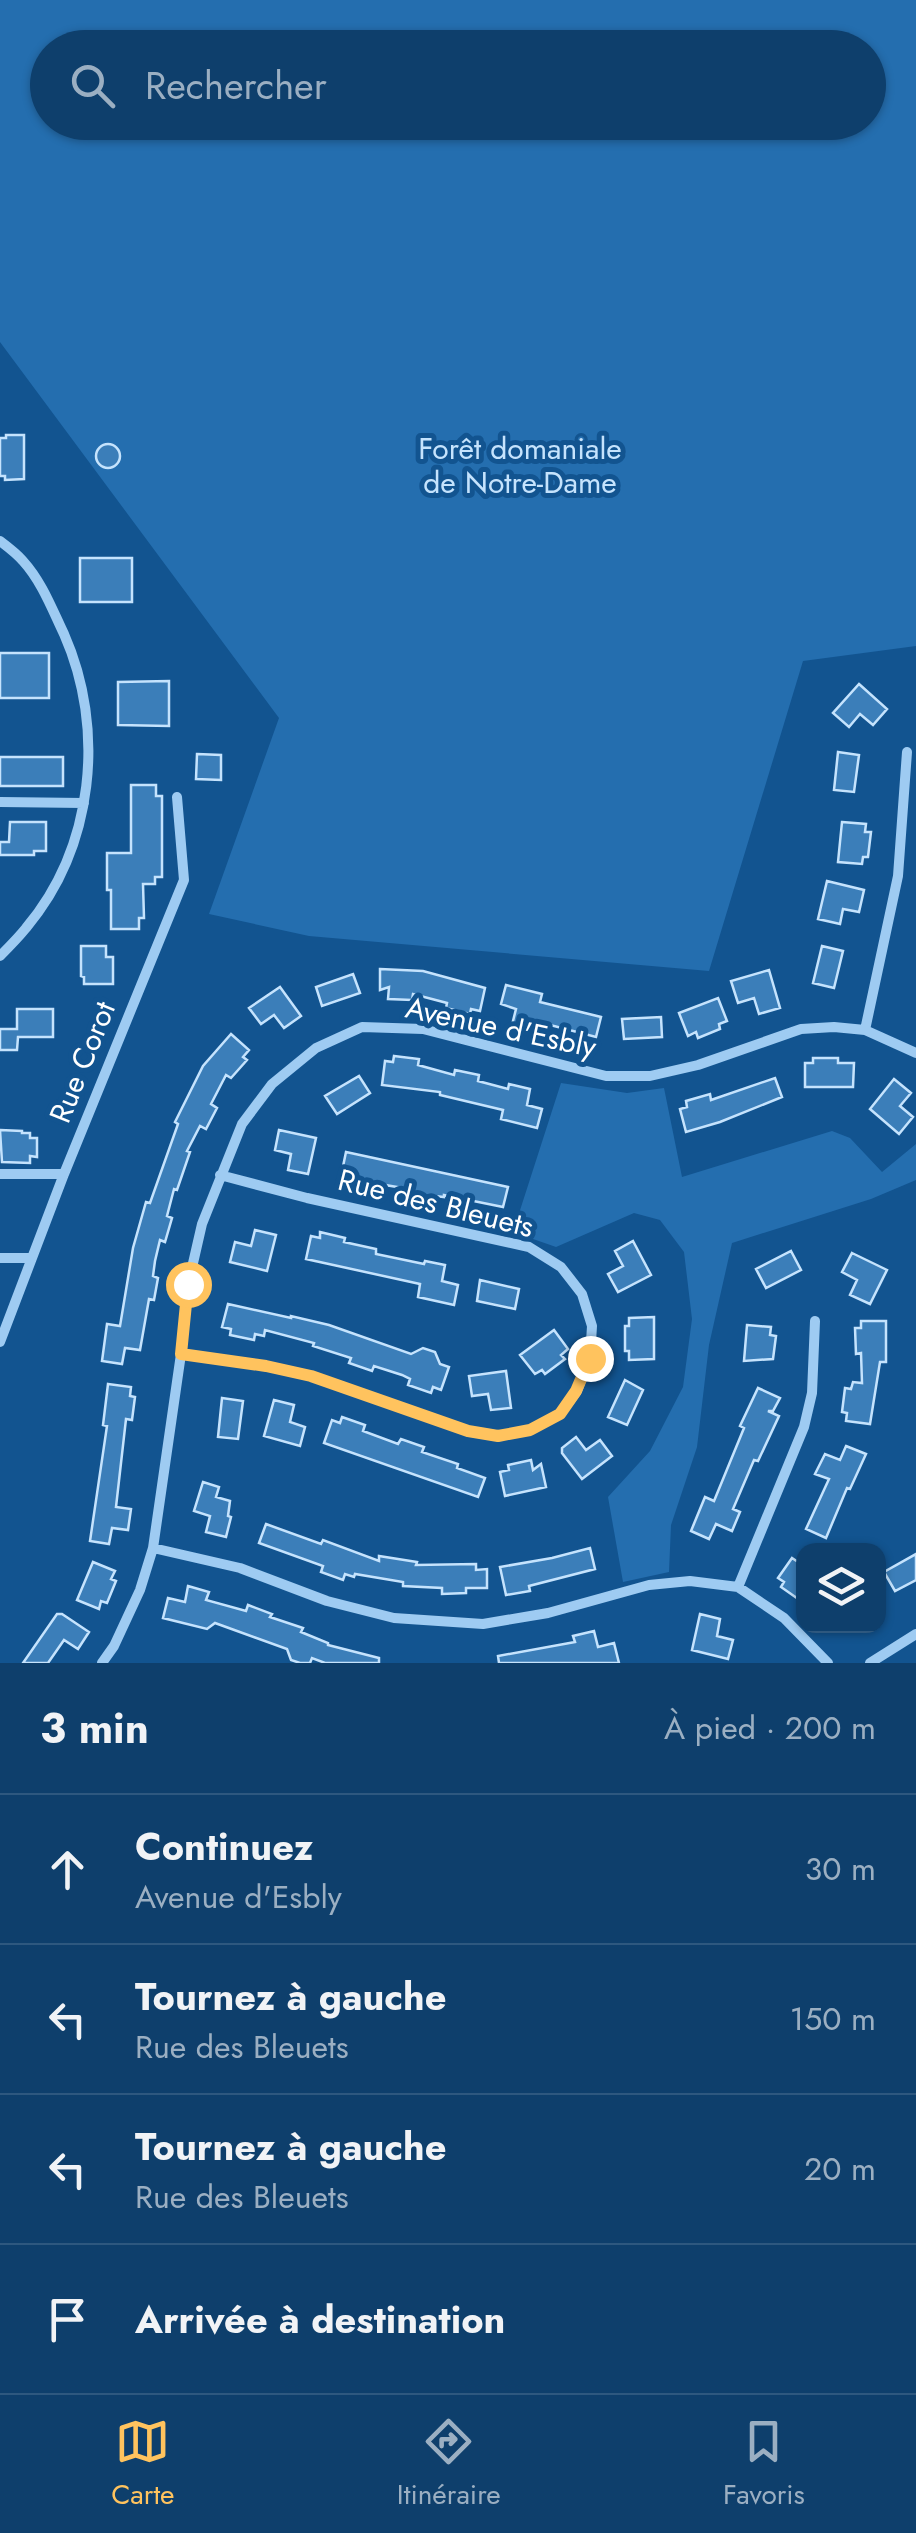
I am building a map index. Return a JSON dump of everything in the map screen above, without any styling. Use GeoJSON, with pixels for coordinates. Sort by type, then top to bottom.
{"type":"FeatureCollection","features":[{"type":"Feature","properties":{"kind":"street"},"geometry":{"type":"LineString","coordinates":[[0,541],[23,560],[46,595],[76,665],[87,710],[90,755],[73,846],[28,927],[0,956]]}},
{"type":"Feature","properties":{"kind":"street"},"geometry":{"type":"LineString","coordinates":[[865,1030],[898,876],[908,752]]}},
{"type":"Feature","properties":{"kind":"street","name":"Rue Corot"},"geometry":{"type":"LineString","coordinates":[[0,1342],[184,880],[177,798]]}},
{"type":"Feature","properties":{"kind":"street"},"geometry":{"type":"LineString","coordinates":[[0,802],[84,802]]}},
{"type":"Feature","properties":{"kind":"street","name":"Avenue d'Esbly"},"geometry":{"type":"LineString","coordinates":[[102,1663],[140,1590],[152,1548],[188,1284],[202,1224],[242,1124],[272,1084],[316,1048],[362,1027],[423,1030],[606,1076],[650,1076],[698,1065],[801,1029],[834,1026],[865,1030],[916,1053]]}},
{"type":"Feature","properties":{"kind":"street"},"geometry":{"type":"LineString","coordinates":[[0,1174],[64,1174]]}},
{"type":"Feature","properties":{"kind":"street","name":"Rue des Bleuets"},"geometry":{"type":"LineString","coordinates":[[181,1354],[311,1376],[468,1431],[498,1436],[530,1430],[560,1414],[576,1391],[590,1358],[592,1326],[582,1294],[561,1268],[529,1246],[220,1175]]}},
{"type":"Feature","properties":{"kind":"street"},"geometry":{"type":"LineString","coordinates":[[0,1258],[31,1258]]}},
{"type":"Feature","properties":{"kind":"street"},"geometry":{"type":"LineString","coordinates":[[738,1587],[804,1427],[812,1393],[815,1321]]}},
{"type":"Feature","properties":{"kind":"street"},"geometry":{"type":"LineString","coordinates":[[152,1548],[240,1568],[327,1601],[394,1618],[484,1624],[548,1613],[649,1585],[690,1581],[738,1587],[784,1618],[828,1663]]}},
{"type":"Feature","properties":{"kind":"street"},"geometry":{"type":"LineString","coordinates":[[870,1663],[916,1634]]}},
{"type":"Feature","properties":{"kind":"green space","name":"Forêt domaniale de Notre-Dame"},"geometry":{"type":"Polygon","coordinates":[[[0,0],[916,0],[916,646],[803,661],[709,971],[309,936],[209,914],[279,718],[0,342],[0,0]]]}},
{"type":"Feature","properties":{"kind":"green space"},"geometry":{"type":"Polygon","coordinates":[[[561,1083],[627,1093],[664,1088],[682,1177],[832,1131],[850,1138],[882,1172],[916,1144],[916,1180],[871,1199],[732,1243],[709,1345],[697,1447],[671,1525],[669,1572],[623,1582],[608,1497],[650,1451],[683,1387],[692,1319],[684,1252],[660,1220],[634,1213],[556,1247],[513,1232],[561,1083]]]}},
{"type":"Feature","properties":{"kind":"building"},"geometry":{"type":"Polygon","coordinates":[[[24,435],[24,479],[5,480],[5,476],[0,476],[0,438],[24,435]]]}},
{"type":"Feature","properties":{"kind":"building"},"geometry":{"type":"Polygon","coordinates":[[[108,444],[117,447],[117,465],[108,468],[99,465],[96,456],[99,447],[108,444]]]}},
{"type":"Feature","properties":{"kind":"building"},"geometry":{"type":"Polygon","coordinates":[[[80,558],[132,558],[132,602],[80,602],[80,558]]]}},
{"type":"Feature","properties":{"kind":"building"},"geometry":{"type":"Polygon","coordinates":[[[0,653],[49,653],[49,698],[0,698],[0,653]]]}},
{"type":"Feature","properties":{"kind":"building"},"geometry":{"type":"Polygon","coordinates":[[[169,681],[169,726],[118,725],[118,682],[169,681]]]}},
{"type":"Feature","properties":{"kind":"building"},"geometry":{"type":"Polygon","coordinates":[[[859,684],[887,709],[873,725],[860,714],[849,727],[833,713],[859,684]]]}},
{"type":"Feature","properties":{"kind":"building"},"geometry":{"type":"Polygon","coordinates":[[[838,752],[859,755],[854,792],[834,790],[838,752]]]}},
{"type":"Feature","properties":{"kind":"building"},"geometry":{"type":"Polygon","coordinates":[[[197,754],[221,755],[221,780],[196,779],[197,754]]]}},
{"type":"Feature","properties":{"kind":"building"},"geometry":{"type":"Polygon","coordinates":[[[0,757],[63,757],[63,786],[0,786],[0,757]]]}},
{"type":"Feature","properties":{"kind":"building"},"geometry":{"type":"Polygon","coordinates":[[[131,785],[156,785],[156,796],[162,796],[162,877],[155,877],[155,884],[143,884],[144,918],[139,918],[139,929],[111,929],[107,853],[131,853],[131,785]]]}},
{"type":"Feature","properties":{"kind":"building"},"geometry":{"type":"Polygon","coordinates":[[[10,822],[46,822],[46,851],[0,855],[0,842],[9,842],[10,822]]]}},
{"type":"Feature","properties":{"kind":"building"},"geometry":{"type":"Polygon","coordinates":[[[842,822],[866,824],[865,832],[871,832],[868,857],[863,857],[862,864],[838,862],[842,822]]]}},
{"type":"Feature","properties":{"kind":"building"},"geometry":{"type":"Polygon","coordinates":[[[827,881],[864,890],[859,912],[843,909],[840,924],[818,919],[827,881]]]}},
{"type":"Feature","properties":{"kind":"building"},"geometry":{"type":"Polygon","coordinates":[[[81,946],[106,946],[106,957],[113,957],[113,984],[84,984],[81,946]]]}},
{"type":"Feature","properties":{"kind":"building"},"geometry":{"type":"Polygon","coordinates":[[[822,946],[843,951],[834,988],[813,983],[822,946]]]}},
{"type":"Feature","properties":{"kind":"building"},"geometry":{"type":"Polygon","coordinates":[[[380,969],[423,971],[485,988],[480,1011],[471,1009],[470,1014],[446,1008],[447,1003],[413,994],[412,1000],[388,999],[389,987],[380,990],[380,969]]]}},
{"type":"Feature","properties":{"kind":"building"},"geometry":{"type":"Polygon","coordinates":[[[769,970],[780,1008],[759,1014],[754,998],[738,1003],[731,981],[769,970]]]}},
{"type":"Feature","properties":{"kind":"building"},"geometry":{"type":"Polygon","coordinates":[[[353,974],[360,993],[322,1006],[316,987],[353,974]]]}},
{"type":"Feature","properties":{"kind":"building"},"geometry":{"type":"Polygon","coordinates":[[[506,985],[542,994],[540,1002],[601,1017],[596,1037],[535,1021],[533,1030],[512,1025],[516,1009],[501,1004],[506,985]]]}},
{"type":"Feature","properties":{"kind":"building"},"geometry":{"type":"Polygon","coordinates":[[[280,987],[301,1016],[284,1028],[274,1015],[261,1024],[249,1008],[280,987]]]}},
{"type":"Feature","properties":{"kind":"building"},"geometry":{"type":"Polygon","coordinates":[[[718,998],[727,1021],[719,1024],[720,1029],[698,1038],[696,1032],[688,1036],[679,1013],[718,998]]]}},
{"type":"Feature","properties":{"kind":"building"},"geometry":{"type":"Polygon","coordinates":[[[17,1009],[53,1009],[53,1037],[18,1037],[17,1050],[0,1050],[0,1029],[17,1029],[17,1009]]]}},
{"type":"Feature","properties":{"kind":"building"},"geometry":{"type":"Polygon","coordinates":[[[661,1017],[662,1037],[624,1039],[622,1019],[661,1017]]]}},
{"type":"Feature","properties":{"kind":"building"},"geometry":{"type":"Polygon","coordinates":[[[231,1034],[249,1050],[243,1057],[247,1060],[231,1078],[226,1075],[211,1104],[217,1108],[206,1129],[200,1126],[187,1151],[190,1152],[167,1216],[172,1218],[165,1242],[160,1240],[155,1261],[153,1276],[158,1278],[154,1300],[149,1299],[140,1350],[125,1348],[122,1364],[102,1361],[107,1324],[120,1326],[133,1248],[146,1202],[150,1203],[178,1124],[175,1122],[203,1066],[231,1034]]]}},
{"type":"Feature","properties":{"kind":"building"},"geometry":{"type":"Polygon","coordinates":[[[394,1056],[419,1059],[418,1065],[454,1075],[455,1070],[479,1075],[478,1081],[508,1089],[509,1084],[530,1089],[527,1105],[542,1109],[537,1128],[501,1119],[503,1110],[440,1092],[382,1085],[385,1061],[393,1062],[394,1056]]]}},
{"type":"Feature","properties":{"kind":"building"},"geometry":{"type":"Polygon","coordinates":[[[813,1058],[838,1058],[838,1063],[854,1063],[853,1087],[805,1087],[805,1063],[813,1063],[813,1058]]]}},
{"type":"Feature","properties":{"kind":"building"},"geometry":{"type":"Polygon","coordinates":[[[359,1076],[370,1093],[337,1114],[325,1096],[359,1076]]]}},
{"type":"Feature","properties":{"kind":"building"},"geometry":{"type":"Polygon","coordinates":[[[775,1078],[782,1097],[686,1132],[680,1109],[687,1107],[686,1101],[710,1094],[711,1100],[775,1078]]]}},
{"type":"Feature","properties":{"kind":"building"},"geometry":{"type":"Polygon","coordinates":[[[894,1079],[911,1093],[900,1106],[913,1117],[899,1134],[870,1109],[894,1079]]]}},
{"type":"Feature","properties":{"kind":"building"},"geometry":{"type":"Polygon","coordinates":[[[0,1130],[22,1131],[37,1138],[37,1157],[30,1156],[30,1163],[2,1162],[0,1130]]]}},
{"type":"Feature","properties":{"kind":"building"},"geometry":{"type":"Polygon","coordinates":[[[279,1130],[316,1138],[308,1174],[288,1170],[291,1154],[275,1150],[279,1130]]]}},
{"type":"Feature","properties":{"kind":"building"},"geometry":{"type":"Polygon","coordinates":[[[346,1152],[508,1187],[503,1207],[444,1195],[435,1196],[434,1200],[410,1195],[411,1191],[403,1188],[349,1183],[349,1178],[341,1176],[346,1152]]]}},
{"type":"Feature","properties":{"kind":"building"},"geometry":{"type":"Polygon","coordinates":[[[255,1230],[276,1235],[267,1271],[230,1262],[235,1242],[251,1246],[255,1230]]]}},
{"type":"Feature","properties":{"kind":"building"},"geometry":{"type":"Polygon","coordinates":[[[320,1232],[376,1249],[376,1254],[445,1265],[442,1281],[458,1285],[454,1305],[418,1297],[420,1284],[306,1259],[311,1236],[320,1238],[320,1232]]]}},
{"type":"Feature","properties":{"kind":"building"},"geometry":{"type":"Polygon","coordinates":[[[633,1241],[651,1275],[618,1292],[608,1274],[623,1266],[615,1251],[633,1241]]]}},
{"type":"Feature","properties":{"kind":"building"},"geometry":{"type":"Polygon","coordinates":[[[791,1251],[801,1270],[766,1288],[756,1269],[791,1251]]]}},
{"type":"Feature","properties":{"kind":"building"},"geometry":{"type":"Polygon","coordinates":[[[852,1253],[887,1270],[870,1304],[850,1295],[857,1280],[842,1272],[852,1253]]]}},
{"type":"Feature","properties":{"kind":"building"},"geometry":{"type":"Polygon","coordinates":[[[480,1280],[519,1289],[515,1309],[477,1301],[480,1280]]]}},
{"type":"Feature","properties":{"kind":"building"},"geometry":{"type":"Polygon","coordinates":[[[228,1304],[329,1325],[411,1354],[423,1348],[435,1352],[440,1364],[449,1367],[441,1390],[433,1387],[431,1393],[408,1385],[410,1379],[402,1375],[349,1363],[351,1358],[313,1346],[314,1343],[265,1330],[264,1336],[255,1334],[254,1340],[230,1335],[231,1329],[222,1327],[228,1304]]]}},
{"type":"Feature","properties":{"kind":"building"},"geometry":{"type":"Polygon","coordinates":[[[654,1317],[654,1359],[629,1360],[625,1326],[629,1326],[629,1318],[654,1317]]]}},
{"type":"Feature","properties":{"kind":"building"},"geometry":{"type":"Polygon","coordinates":[[[861,1321],[886,1321],[886,1362],[880,1362],[870,1424],[846,1421],[847,1413],[842,1412],[845,1388],[851,1389],[853,1382],[862,1383],[855,1328],[861,1328],[861,1321]]]}},
{"type":"Feature","properties":{"kind":"building"},"geometry":{"type":"Polygon","coordinates":[[[747,1325],[771,1327],[770,1335],[776,1336],[773,1359],[744,1361],[747,1325]]]}},
{"type":"Feature","properties":{"kind":"building"},"geometry":{"type":"Polygon","coordinates":[[[554,1330],[568,1349],[561,1355],[565,1359],[545,1374],[542,1370],[535,1374],[520,1355],[554,1330]]]}},
{"type":"Feature","properties":{"kind":"building"},"geometry":{"type":"Polygon","coordinates":[[[506,1371],[511,1408],[491,1410],[488,1394],[472,1396],[469,1376],[506,1371]]]}},
{"type":"Feature","properties":{"kind":"building"},"geometry":{"type":"Polygon","coordinates":[[[625,1380],[643,1390],[627,1425],[608,1417],[625,1380]]]}},
{"type":"Feature","properties":{"kind":"building"},"geometry":{"type":"Polygon","coordinates":[[[108,1384],[131,1387],[130,1396],[135,1397],[132,1420],[126,1419],[116,1507],[131,1509],[128,1530],[112,1528],[109,1544],[90,1541],[107,1426],[103,1425],[108,1384]]]}},
{"type":"Feature","properties":{"kind":"building"},"geometry":{"type":"Polygon","coordinates":[[[758,1388],[780,1398],[773,1411],[768,1411],[779,1416],[733,1509],[740,1512],[732,1531],[716,1524],[709,1539],[691,1531],[705,1497],[714,1501],[758,1388]]]}},
{"type":"Feature","properties":{"kind":"building"},"geometry":{"type":"Polygon","coordinates":[[[222,1398],[243,1401],[238,1439],[218,1437],[222,1398]]]}},
{"type":"Feature","properties":{"kind":"building"},"geometry":{"type":"Polygon","coordinates":[[[274,1400],[294,1405],[290,1422],[305,1427],[300,1446],[264,1436],[274,1400]]]}},
{"type":"Feature","properties":{"kind":"building"},"geometry":{"type":"Polygon","coordinates":[[[342,1417],[365,1425],[363,1431],[398,1444],[401,1439],[424,1447],[422,1452],[485,1478],[478,1497],[324,1443],[332,1420],[340,1423],[342,1417]]]}},
{"type":"Feature","properties":{"kind":"building"},"geometry":{"type":"Polygon","coordinates":[[[576,1437],[586,1450],[600,1440],[612,1456],[582,1479],[562,1453],[562,1448],[576,1437]]]}},
{"type":"Feature","properties":{"kind":"building"},"geometry":{"type":"Polygon","coordinates":[[[846,1446],[866,1454],[826,1538],[806,1529],[829,1479],[815,1474],[825,1454],[840,1460],[846,1446]]]}},
{"type":"Feature","properties":{"kind":"building"},"geometry":{"type":"Polygon","coordinates":[[[531,1460],[533,1470],[541,1464],[546,1487],[505,1496],[500,1472],[509,1470],[508,1465],[531,1460]]]}},
{"type":"Feature","properties":{"kind":"building"},"geometry":{"type":"Polygon","coordinates":[[[203,1482],[219,1487],[216,1497],[230,1501],[226,1537],[206,1532],[210,1516],[194,1511],[203,1482]]]}},
{"type":"Feature","properties":{"kind":"building"},"geometry":{"type":"Polygon","coordinates":[[[266,1524],[379,1561],[379,1556],[417,1562],[416,1565],[476,1564],[476,1570],[487,1569],[487,1588],[442,1594],[442,1588],[403,1586],[403,1582],[355,1574],[345,1574],[343,1580],[321,1572],[323,1566],[259,1543],[266,1524]]]}},
{"type":"Feature","properties":{"kind":"building"},"geometry":{"type":"Polygon","coordinates":[[[590,1548],[595,1569],[506,1595],[500,1567],[590,1548]]]}},
{"type":"Feature","properties":{"kind":"building"},"geometry":{"type":"Polygon","coordinates":[[[916,1554],[916,1580],[895,1591],[886,1571],[916,1554]]]}},
{"type":"Feature","properties":{"kind":"building"},"geometry":{"type":"Polygon","coordinates":[[[792,1558],[796,1561],[796,1597],[781,1587],[784,1582],[778,1578],[792,1558]]]}},
{"type":"Feature","properties":{"kind":"building"},"geometry":{"type":"Polygon","coordinates":[[[93,1562],[115,1571],[111,1579],[116,1581],[107,1603],[101,1601],[99,1609],[77,1600],[93,1562]]]}},
{"type":"Feature","properties":{"kind":"building"},"geometry":{"type":"Polygon","coordinates":[[[188,1586],[209,1592],[206,1600],[246,1611],[248,1605],[303,1628],[301,1632],[328,1645],[379,1658],[379,1663],[325,1663],[312,1658],[310,1663],[300,1663],[291,1660],[287,1649],[215,1623],[207,1629],[163,1618],[168,1598],[185,1602],[188,1586]]]}},
{"type":"Feature","properties":{"kind":"building"},"geometry":{"type":"Polygon","coordinates":[[[57,1614],[89,1632],[78,1649],[64,1640],[48,1663],[23,1663],[57,1614]]]}},
{"type":"Feature","properties":{"kind":"building"},"geometry":{"type":"Polygon","coordinates":[[[700,1614],[720,1619],[717,1636],[733,1640],[728,1659],[692,1650],[700,1614]]]}},
{"type":"Feature","properties":{"kind":"building"},"geometry":{"type":"Polygon","coordinates":[[[594,1631],[598,1647],[614,1643],[619,1663],[499,1663],[498,1656],[575,1642],[573,1636],[594,1631]]]}},
{"type":"Feature","properties":{"kind":"route"},"geometry":{"type":"LineString","coordinates":[[188,1284],[181,1354],[311,1376],[468,1431],[498,1436],[530,1430],[560,1414],[576,1391],[590,1358]]}}]}
